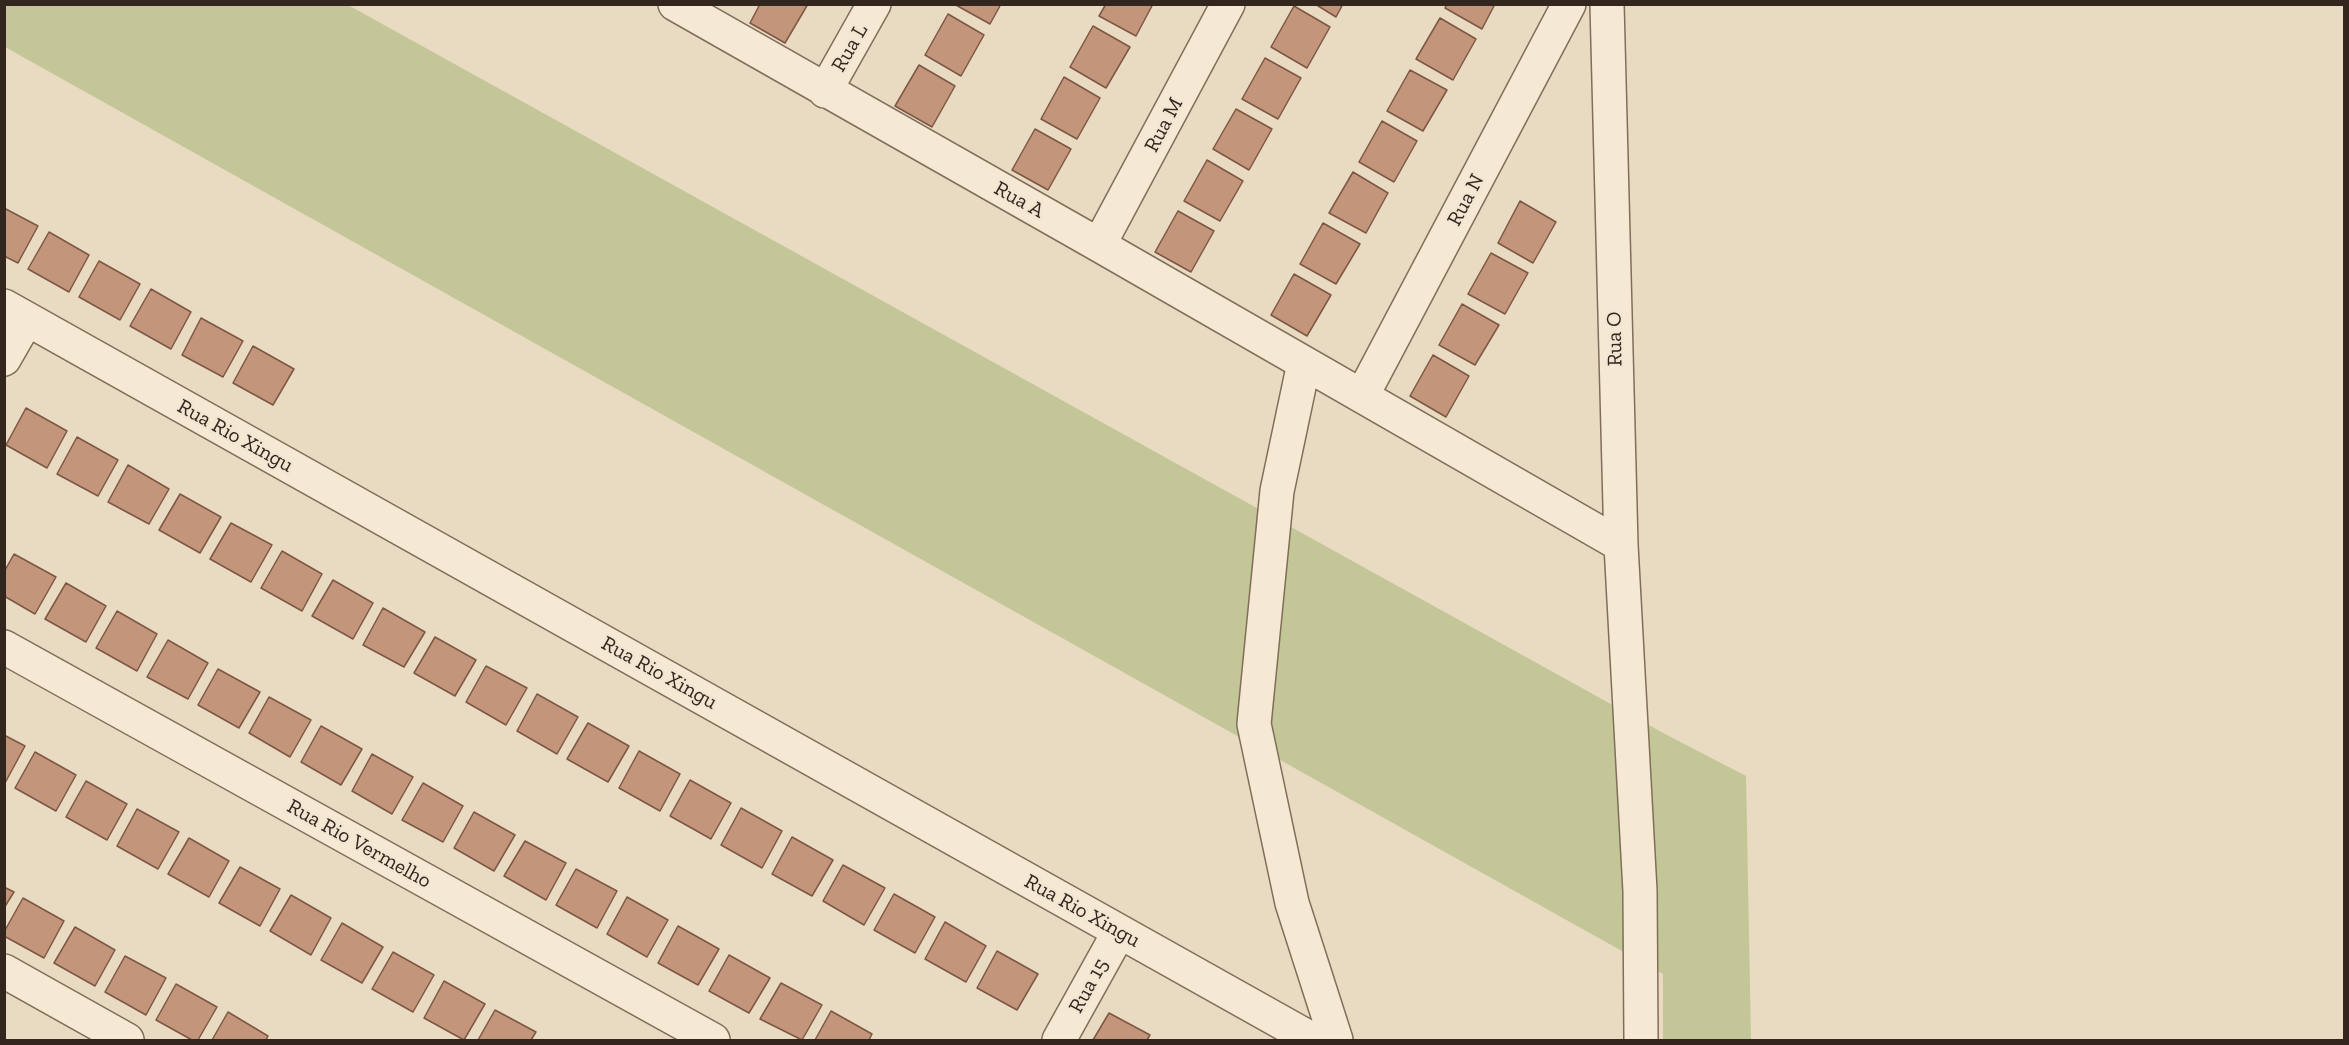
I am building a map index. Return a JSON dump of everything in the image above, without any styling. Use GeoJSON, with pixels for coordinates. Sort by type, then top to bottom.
{"type":"FeatureCollection","features":[{"type":"Feature","properties":{"kind":"street","name":"Rua A"},"geometry":{"type":"LineString","coordinates":[[675,4],[1621,545]]}},
{"type":"Feature","properties":{"kind":"street","name":"Rua L"},"geometry":{"type":"LineString","coordinates":[[825,91],[874,4]]}},
{"type":"Feature","properties":{"kind":"street","name":"Rua M"},"geometry":{"type":"LineString","coordinates":[[1100,245],[1228,4]]}},
{"type":"Feature","properties":{"kind":"street","name":"Rua N"},"geometry":{"type":"LineString","coordinates":[[1362,396],[1569,4]]}},
{"type":"Feature","properties":{"kind":"street","name":"Rua O"},"geometry":{"type":"LineString","coordinates":[[1607,4],[1621,545],[1640,891],[1641,1041]]}},
{"type":"Feature","properties":{"kind":"street"},"geometry":{"type":"LineString","coordinates":[[4,359],[16,313]]}},
{"type":"Feature","properties":{"kind":"street","name":"Rua Rio Xingu"},"geometry":{"type":"LineString","coordinates":[[16,313],[1313,1041]]}},
{"type":"Feature","properties":{"kind":"street"},"geometry":{"type":"LineString","coordinates":[[1304,363],[1277,491],[1254,724],[1292,903],[1336,1041]]}},
{"type":"Feature","properties":{"kind":"street","name":"Rua Rio Vermelho"},"geometry":{"type":"LineString","coordinates":[[4,647],[713,1041]]}},
{"type":"Feature","properties":{"kind":"street","name":"Rua 15"},"geometry":{"type":"LineString","coordinates":[[1059,1041],[1119,932]]}},
{"type":"Feature","properties":{"kind":"street"},"geometry":{"type":"LineString","coordinates":[[4,971],[128,1041]]}},
{"type":"Feature","properties":{"kind":"green space"},"geometry":{"type":"Polygon","coordinates":[[[5,5],[348,5],[1665,734],[1746,776],[1751,1040],[1663,1040],[1663,974],[5,47],[5,5]]]}},
{"type":"Feature","properties":{"kind":"building"},"geometry":{"type":"Polygon","coordinates":[[[760,4],[808,4],[785,43],[750,23],[760,4]]]}},
{"type":"Feature","properties":{"kind":"building"},"geometry":{"type":"Polygon","coordinates":[[[954,4],[1001,4],[990,24],[954,4]]]}},
{"type":"Feature","properties":{"kind":"building"},"geometry":{"type":"Polygon","coordinates":[[[1106,4],[1153,4],[1136,36],[1099,16],[1106,4]]]}},
{"type":"Feature","properties":{"kind":"building"},"geometry":{"type":"Polygon","coordinates":[[[1315,4],[1343,4],[1336,17],[1315,4]]]}},
{"type":"Feature","properties":{"kind":"building"},"geometry":{"type":"Polygon","coordinates":[[[1447,4],[1495,4],[1482,29],[1445,8],[1447,4]]]}},
{"type":"Feature","properties":{"kind":"building"},"geometry":{"type":"Polygon","coordinates":[[[1294,6],[1330,27],[1307,68],[1271,47],[1294,6]]]}},
{"type":"Feature","properties":{"kind":"building"},"geometry":{"type":"Polygon","coordinates":[[[948,14],[984,35],[961,76],[925,55],[948,14]]]}},
{"type":"Feature","properties":{"kind":"building"},"geometry":{"type":"Polygon","coordinates":[[[1440,18],[1476,39],[1453,80],[1416,59],[1440,18]]]}},
{"type":"Feature","properties":{"kind":"building"},"geometry":{"type":"Polygon","coordinates":[[[1093,26],[1130,47],[1106,88],[1070,67],[1093,26]]]}},
{"type":"Feature","properties":{"kind":"building"},"geometry":{"type":"Polygon","coordinates":[[[1265,58],[1301,78],[1278,119],[1242,99],[1265,58]]]}},
{"type":"Feature","properties":{"kind":"building"},"geometry":{"type":"Polygon","coordinates":[[[919,65],[955,86],[932,127],[895,106],[919,65]]]}},
{"type":"Feature","properties":{"kind":"building"},"geometry":{"type":"Polygon","coordinates":[[[1410,70],[1447,90],[1423,131],[1387,111],[1410,70]]]}},
{"type":"Feature","properties":{"kind":"building"},"geometry":{"type":"Polygon","coordinates":[[[1064,77],[1100,98],[1077,139],[1041,119],[1064,77]]]}},
{"type":"Feature","properties":{"kind":"building"},"geometry":{"type":"Polygon","coordinates":[[[1236,109],[1272,129],[1249,170],[1213,149],[1236,109]]]}},
{"type":"Feature","properties":{"kind":"building"},"geometry":{"type":"Polygon","coordinates":[[[1382,121],[1417,141],[1394,182],[1359,162],[1382,121]]]}},
{"type":"Feature","properties":{"kind":"building"},"geometry":{"type":"Polygon","coordinates":[[[1035,129],[1071,149],[1048,190],[1012,170],[1035,129]]]}},
{"type":"Feature","properties":{"kind":"building"},"geometry":{"type":"Polygon","coordinates":[[[1207,160],[1243,181],[1220,221],[1184,201],[1207,160]]]}},
{"type":"Feature","properties":{"kind":"building"},"geometry":{"type":"Polygon","coordinates":[[[1353,172],[1388,193],[1366,233],[1329,213],[1353,172]]]}},
{"type":"Feature","properties":{"kind":"building"},"geometry":{"type":"Polygon","coordinates":[[[1520,201],[1556,222],[1533,263],[1498,243],[1520,201]]]}},
{"type":"Feature","properties":{"kind":"building"},"geometry":{"type":"Polygon","coordinates":[[[4,208],[38,226],[18,263],[4,256],[4,208]]]}},
{"type":"Feature","properties":{"kind":"building"},"geometry":{"type":"Polygon","coordinates":[[[1178,211],[1214,231],[1191,272],[1155,252],[1178,211]]]}},
{"type":"Feature","properties":{"kind":"building"},"geometry":{"type":"Polygon","coordinates":[[[1323,223],[1360,244],[1336,284],[1300,264],[1323,223]]]}},
{"type":"Feature","properties":{"kind":"building"},"geometry":{"type":"Polygon","coordinates":[[[49,232],[89,255],[69,292],[28,269],[49,232]]]}},
{"type":"Feature","properties":{"kind":"building"},"geometry":{"type":"Polygon","coordinates":[[[1491,253],[1528,273],[1505,314],[1468,294],[1491,253]]]}},
{"type":"Feature","properties":{"kind":"building"},"geometry":{"type":"Polygon","coordinates":[[[99,261],[140,284],[120,320],[79,297],[99,261]]]}},
{"type":"Feature","properties":{"kind":"building"},"geometry":{"type":"Polygon","coordinates":[[[1294,274],[1331,295],[1307,336],[1271,315],[1294,274]]]}},
{"type":"Feature","properties":{"kind":"building"},"geometry":{"type":"Polygon","coordinates":[[[151,289],[191,312],[171,349],[130,326],[151,289]]]}},
{"type":"Feature","properties":{"kind":"building"},"geometry":{"type":"Polygon","coordinates":[[[1462,304],[1499,325],[1475,365],[1439,345],[1462,304]]]}},
{"type":"Feature","properties":{"kind":"building"},"geometry":{"type":"Polygon","coordinates":[[[201,318],[243,341],[223,377],[182,355],[201,318]]]}},
{"type":"Feature","properties":{"kind":"building"},"geometry":{"type":"Polygon","coordinates":[[[253,346],[294,369],[273,405],[233,383],[253,346]]]}},
{"type":"Feature","properties":{"kind":"building"},"geometry":{"type":"Polygon","coordinates":[[[1433,355],[1469,376],[1446,417],[1410,396],[1433,355]]]}},
{"type":"Feature","properties":{"kind":"building"},"geometry":{"type":"Polygon","coordinates":[[[26,408],[67,431],[47,468],[6,445],[26,408]]]}},
{"type":"Feature","properties":{"kind":"building"},"geometry":{"type":"Polygon","coordinates":[[[77,437],[118,460],[98,496],[57,474],[77,437]]]}},
{"type":"Feature","properties":{"kind":"building"},"geometry":{"type":"Polygon","coordinates":[[[128,465],[169,489],[149,524],[108,502],[128,465]]]}},
{"type":"Feature","properties":{"kind":"building"},"geometry":{"type":"Polygon","coordinates":[[[180,494],[221,517],[200,553],[159,530],[180,494]]]}},
{"type":"Feature","properties":{"kind":"building"},"geometry":{"type":"Polygon","coordinates":[[[231,523],[272,545],[251,582],[210,559],[231,523]]]}},
{"type":"Feature","properties":{"kind":"building"},"geometry":{"type":"Polygon","coordinates":[[[282,551],[322,574],[302,611],[261,588],[282,551]]]}},
{"type":"Feature","properties":{"kind":"building"},"geometry":{"type":"Polygon","coordinates":[[[14,554],[56,577],[35,614],[4,596],[4,572],[14,554]]]}},
{"type":"Feature","properties":{"kind":"building"},"geometry":{"type":"Polygon","coordinates":[[[333,580],[373,603],[353,639],[312,616],[333,580]]]}},
{"type":"Feature","properties":{"kind":"building"},"geometry":{"type":"Polygon","coordinates":[[[66,583],[106,606],[86,642],[45,619],[66,583]]]}},
{"type":"Feature","properties":{"kind":"building"},"geometry":{"type":"Polygon","coordinates":[[[383,608],[425,632],[404,667],[363,645],[383,608]]]}},
{"type":"Feature","properties":{"kind":"building"},"geometry":{"type":"Polygon","coordinates":[[[117,611],[157,634],[137,671],[96,648],[117,611]]]}},
{"type":"Feature","properties":{"kind":"building"},"geometry":{"type":"Polygon","coordinates":[[[435,637],[476,660],[455,696],[414,673],[435,637]]]}},
{"type":"Feature","properties":{"kind":"building"},"geometry":{"type":"Polygon","coordinates":[[[168,640],[208,663],[188,699],[147,677],[168,640]]]}},
{"type":"Feature","properties":{"kind":"building"},"geometry":{"type":"Polygon","coordinates":[[[486,666],[527,688],[506,725],[466,702],[486,666]]]}},
{"type":"Feature","properties":{"kind":"building"},"geometry":{"type":"Polygon","coordinates":[[[218,669],[260,692],[239,728],[198,705],[218,669]]]}},
{"type":"Feature","properties":{"kind":"building"},"geometry":{"type":"Polygon","coordinates":[[[537,694],[578,717],[557,754],[517,731],[537,694]]]}},
{"type":"Feature","properties":{"kind":"building"},"geometry":{"type":"Polygon","coordinates":[[[269,697],[311,720],[290,757],[249,733],[269,697]]]}},
{"type":"Feature","properties":{"kind":"building"},"geometry":{"type":"Polygon","coordinates":[[[588,723],[629,746],[608,782],[567,759],[588,723]]]}},
{"type":"Feature","properties":{"kind":"building"},"geometry":{"type":"Polygon","coordinates":[[[321,726],[362,749],[341,785],[301,762],[321,726]]]}},
{"type":"Feature","properties":{"kind":"building"},"geometry":{"type":"Polygon","coordinates":[[[4,735],[25,746],[5,783],[4,783],[4,735]]]}},
{"type":"Feature","properties":{"kind":"building"},"geometry":{"type":"Polygon","coordinates":[[[639,751],[680,774],[660,811],[619,788],[639,751]]]}},
{"type":"Feature","properties":{"kind":"building"},"geometry":{"type":"Polygon","coordinates":[[[35,752],[76,775],[56,811],[15,788],[35,752]]]}},
{"type":"Feature","properties":{"kind":"building"},"geometry":{"type":"Polygon","coordinates":[[[372,754],[413,777],[392,814],[352,791],[372,754]]]}},
{"type":"Feature","properties":{"kind":"building"},"geometry":{"type":"Polygon","coordinates":[[[690,780],[731,803],[711,839],[670,816],[690,780]]]}},
{"type":"Feature","properties":{"kind":"building"},"geometry":{"type":"Polygon","coordinates":[[[86,781],[127,804],[107,840],[66,817],[86,781]]]}},
{"type":"Feature","properties":{"kind":"building"},"geometry":{"type":"Polygon","coordinates":[[[423,783],[463,806],[443,842],[402,820],[423,783]]]}},
{"type":"Feature","properties":{"kind":"building"},"geometry":{"type":"Polygon","coordinates":[[[741,808],[782,831],[762,868],[721,845],[741,808]]]}},
{"type":"Feature","properties":{"kind":"building"},"geometry":{"type":"Polygon","coordinates":[[[137,809],[179,832],[158,869],[117,846],[137,809]]]}},
{"type":"Feature","properties":{"kind":"building"},"geometry":{"type":"Polygon","coordinates":[[[474,812],[515,835],[494,871],[454,848],[474,812]]]}},
{"type":"Feature","properties":{"kind":"building"},"geometry":{"type":"Polygon","coordinates":[[[792,837],[833,860],[812,896],[772,874],[792,837]]]}},
{"type":"Feature","properties":{"kind":"building"},"geometry":{"type":"Polygon","coordinates":[[[189,838],[229,861],[209,897],[168,874],[189,838]]]}},
{"type":"Feature","properties":{"kind":"building"},"geometry":{"type":"Polygon","coordinates":[[[525,841],[566,863],[546,900],[504,876],[525,841]]]}},
{"type":"Feature","properties":{"kind":"building"},"geometry":{"type":"Polygon","coordinates":[[[843,865],[885,888],[864,925],[823,901],[843,865]]]}},
{"type":"Feature","properties":{"kind":"building"},"geometry":{"type":"Polygon","coordinates":[[[240,867],[280,889],[260,926],[219,903],[240,867]]]}},
{"type":"Feature","properties":{"kind":"building"},"geometry":{"type":"Polygon","coordinates":[[[576,869],[617,891],[597,928],[556,905],[576,869]]]}},
{"type":"Feature","properties":{"kind":"building"},"geometry":{"type":"Polygon","coordinates":[[[4,887],[14,892],[4,908],[4,887]]]}},
{"type":"Feature","properties":{"kind":"building"},"geometry":{"type":"Polygon","coordinates":[[[894,894],[935,917],[915,953],[874,930],[894,894]]]}},
{"type":"Feature","properties":{"kind":"building"},"geometry":{"type":"Polygon","coordinates":[[[291,895],[331,918],[311,955],[270,931],[291,895]]]}},
{"type":"Feature","properties":{"kind":"building"},"geometry":{"type":"Polygon","coordinates":[[[627,897],[668,920],[647,957],[607,934],[627,897]]]}},
{"type":"Feature","properties":{"kind":"building"},"geometry":{"type":"Polygon","coordinates":[[[23,898],[64,921],[44,958],[4,936],[23,898]]]}},
{"type":"Feature","properties":{"kind":"building"},"geometry":{"type":"Polygon","coordinates":[[[945,922],[986,946],[966,982],[925,959],[945,922]]]}},
{"type":"Feature","properties":{"kind":"building"},"geometry":{"type":"Polygon","coordinates":[[[342,923],[383,947],[362,983],[321,960],[342,923]]]}},
{"type":"Feature","properties":{"kind":"building"},"geometry":{"type":"Polygon","coordinates":[[[678,926],[719,949],[698,985],[658,963],[678,926]]]}},
{"type":"Feature","properties":{"kind":"building"},"geometry":{"type":"Polygon","coordinates":[[[75,927],[115,950],[95,986],[54,963],[75,927]]]}},
{"type":"Feature","properties":{"kind":"building"},"geometry":{"type":"Polygon","coordinates":[[[997,951],[1038,974],[1017,1010],[977,988],[997,951]]]}},
{"type":"Feature","properties":{"kind":"building"},"geometry":{"type":"Polygon","coordinates":[[[393,952],[434,975],[413,1012],[372,989],[393,952]]]}},
{"type":"Feature","properties":{"kind":"building"},"geometry":{"type":"Polygon","coordinates":[[[729,955],[770,978],[749,1013],[709,991],[729,955]]]}},
{"type":"Feature","properties":{"kind":"building"},"geometry":{"type":"Polygon","coordinates":[[[125,956],[166,978],[146,1015],[105,992],[125,956]]]}},
{"type":"Feature","properties":{"kind":"building"},"geometry":{"type":"Polygon","coordinates":[[[444,981],[485,1004],[464,1040],[424,1018],[444,981]]]}},
{"type":"Feature","properties":{"kind":"building"},"geometry":{"type":"Polygon","coordinates":[[[781,983],[822,1005],[802,1040],[760,1019],[781,983]]]}},
{"type":"Feature","properties":{"kind":"building"},"geometry":{"type":"Polygon","coordinates":[[[176,984],[217,1007],[198,1040],[192,1040],[156,1020],[176,984]]]}},
{"type":"Feature","properties":{"kind":"building"},"geometry":{"type":"Polygon","coordinates":[[[495,1010],[536,1032],[531,1040],[478,1040],[495,1010]]]}},
{"type":"Feature","properties":{"kind":"building"},"geometry":{"type":"Polygon","coordinates":[[[831,1011],[872,1034],[869,1040],[815,1040],[831,1011]]]}},
{"type":"Feature","properties":{"kind":"building"},"geometry":{"type":"Polygon","coordinates":[[[228,1012],[268,1036],[266,1040],[212,1040],[228,1012]]]}},
{"type":"Feature","properties":{"kind":"building"},"geometry":{"type":"Polygon","coordinates":[[[1109,1013],[1150,1035],[1147,1040],[1093,1040],[1109,1013]]]}}]}
